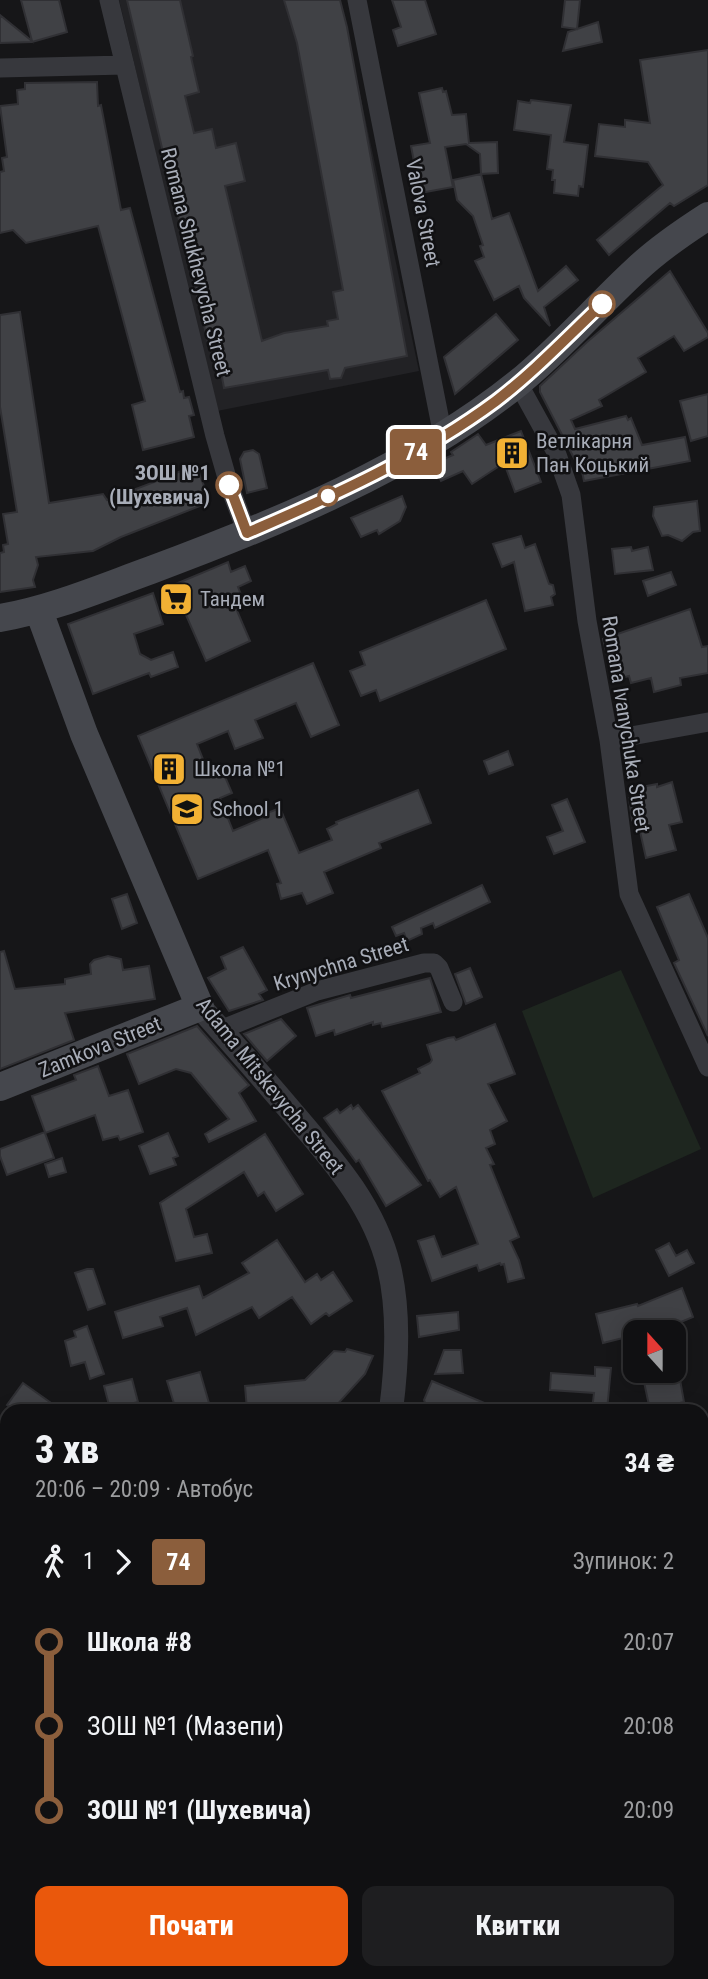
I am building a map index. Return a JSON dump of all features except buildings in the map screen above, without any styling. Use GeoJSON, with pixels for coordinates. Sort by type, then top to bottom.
{"type":"FeatureCollection","features":[{"type":"Feature","properties":{"kind":"main road"},"geometry":{"type":"LineString","coordinates":[[0,618],[39,611],[247,533],[415,453],[518,383],[638,269],[668,243],[708,216]]}},
{"type":"Feature","properties":{"kind":"main road","name":"Adama Mitskevycha Street"},"geometry":{"type":"LineString","coordinates":[[39,611],[84,734],[200,1007]]}},
{"type":"Feature","properties":{"kind":"main road","name":"Zamkova Street"},"geometry":{"type":"LineString","coordinates":[[0,1087],[200,1007]]}},
{"type":"Feature","properties":{"kind":"street","name":"Romana Shukhevycha Street"},"geometry":{"type":"LineString","coordinates":[[109,0],[215,436],[247,533]]}},
{"type":"Feature","properties":{"kind":"street","name":"Valova Street"},"geometry":{"type":"LineString","coordinates":[[357,0],[443,436]]}},
{"type":"Feature","properties":{"kind":"street"},"geometry":{"type":"LineString","coordinates":[[0,68],[125,65]]}},
{"type":"Feature","properties":{"kind":"street","name":"Romana Ivanychuka Street"},"geometry":{"type":"LineString","coordinates":[[518,383],[556,452],[571,495],[587,621],[609,740],[629,894],[708,1067]]}},
{"type":"Feature","properties":{"kind":"street"},"geometry":{"type":"LineString","coordinates":[[609,740],[708,722]]}},
{"type":"Feature","properties":{"kind":"street","name":"Krynychna Street"},"geometry":{"type":"LineString","coordinates":[[220,1030],[317,991],[424,963],[434,962],[439,968],[453,1002]]}},
{"type":"Feature","properties":{"kind":"street","name":"Adama Mitskevycha Street"},"geometry":{"type":"LineString","coordinates":[[200,1007],[330,1157],[370,1214],[389,1268],[394,1296],[396,1373],[392,1404]]}},
{"type":"Feature","properties":{"kind":"shaded area"},"geometry":{"type":"Polygon","coordinates":[[[119,0],[340,0],[419,371],[217,411],[119,0]]]}},
{"type":"Feature","properties":{"kind":"shaded area"},"geometry":{"type":"Polygon","coordinates":[[[621,970],[701,1149],[593,1198],[522,1011],[621,970]]]}},
{"type":"Feature","properties":{"kind":"bus line","name":"74"},"geometry":{"type":"LineString","coordinates":[[229,485],[247,533],[314,503],[415,453],[494,402],[529,374],[602,304]]}},
{"type":"Feature","properties":{"kind":"place","name":"Ветлікарня Пан Коцький"},"geometry":{"type":"Point","coordinates":[512,453]}},
{"type":"Feature","properties":{"kind":"place","name":"ЗОШ №1 (Шухевича)"},"geometry":{"type":"Point","coordinates":[229,485]}},
{"type":"Feature","properties":{"kind":"place","name":"Тандем"},"geometry":{"type":"Point","coordinates":[176,599]}},
{"type":"Feature","properties":{"kind":"place","name":"Школа №1"},"geometry":{"type":"Point","coordinates":[169,769]}},
{"type":"Feature","properties":{"kind":"place","name":"School 1"},"geometry":{"type":"Point","coordinates":[187,809]}}]}
